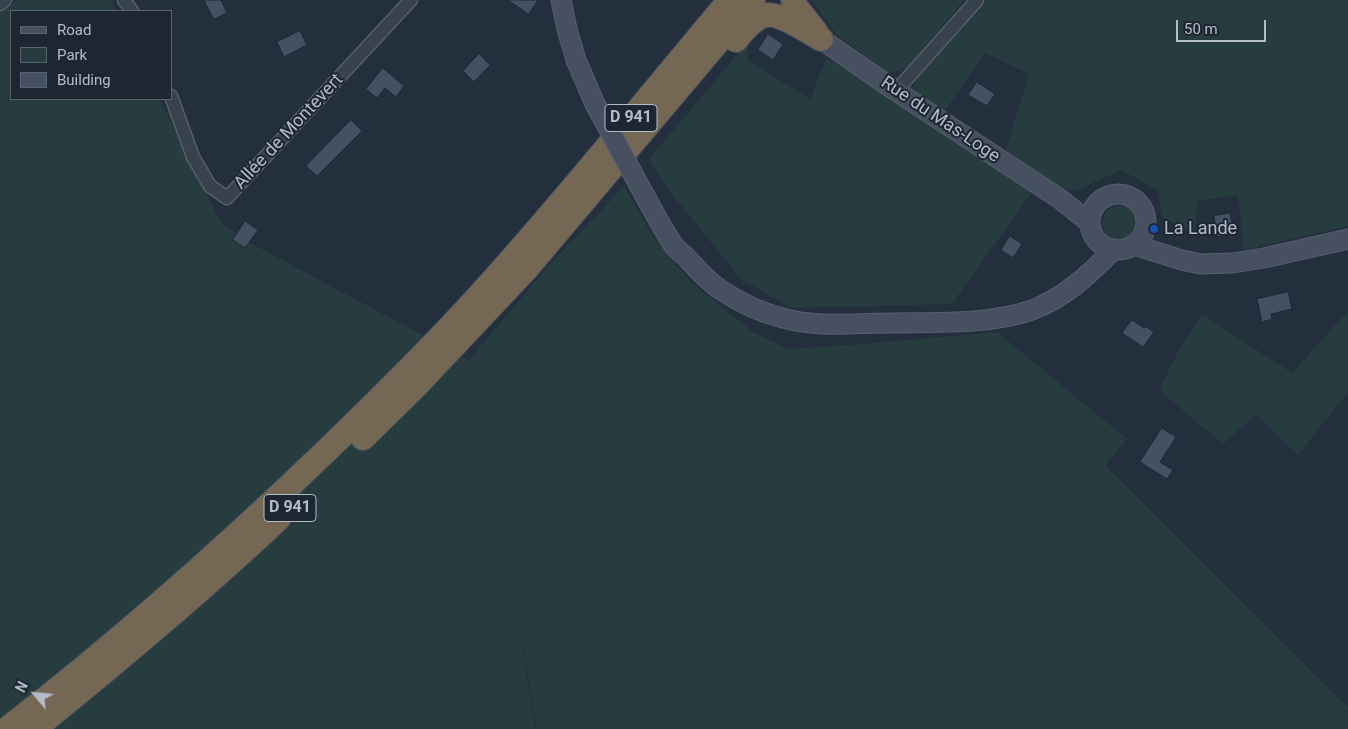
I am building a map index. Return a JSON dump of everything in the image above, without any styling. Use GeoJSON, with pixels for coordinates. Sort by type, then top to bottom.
{"type":"FeatureCollection","features":[{"type":"Feature","properties":{"kind":"highway"},"geometry":{"type":"LineString","coordinates":[[532,236],[571,174],[697,22],[707,0]]}},
{"type":"Feature","properties":{"kind":"highway","name":"D 941"},"geometry":{"type":"LineString","coordinates":[[7,729],[110,646],[217,554],[284,492],[405,374],[532,236],[730,0]]}},
{"type":"Feature","properties":{"kind":"highway","name":"D 941"},"geometry":{"type":"LineString","coordinates":[[34,729],[120,660],[230,565],[415,387],[527,268],[753,0]]}},
{"type":"Feature","properties":{"kind":"highway"},"geometry":{"type":"LineString","coordinates":[[793,0],[796,7],[822,39]]}},
{"type":"Feature","properties":{"kind":"highway"},"geometry":{"type":"LineString","coordinates":[[656,116],[691,90],[744,30],[756,20],[767,15],[781,18],[822,39]]}},
{"type":"Feature","properties":{"kind":"main road"},"geometry":{"type":"LineString","coordinates":[[561,0],[576,60],[595,104],[673,244],[720,290],[751,306],[784,319],[817,324],[934,322],[1008,317],[1033,310],[1052,301],[1096,268],[1114,250]]}},
{"type":"Feature","properties":{"kind":"main road","name":"Rue du Mas-Loge"},"geometry":{"type":"LineString","coordinates":[[822,39],[896,91],[1060,199],[1093,231]]}},
{"type":"Feature","properties":{"kind":"main road"},"geometry":{"type":"LineString","coordinates":[[1093,231],[1104,246],[1114,250],[1125,249],[1134,245],[1140,238],[1145,228],[1146,218],[1139,204],[1126,195],[1116,194],[1105,197],[1098,203],[1092,213],[1093,231],[1096,268]]}},
{"type":"Feature","properties":{"kind":"main road","name":"Rue du Mas-Loge"},"geometry":{"type":"LineString","coordinates":[[1060,199],[1098,203]]}},
{"type":"Feature","properties":{"kind":"main road"},"geometry":{"type":"LineString","coordinates":[[1145,228],[1182,260]]}},
{"type":"Feature","properties":{"kind":"main road"},"geometry":{"type":"LineString","coordinates":[[1134,245],[1200,264],[1232,263],[1264,258],[1348,239]]}},
{"type":"Feature","properties":{"kind":"street"},"geometry":{"type":"LineString","coordinates":[[0,4],[5,0]]}},
{"type":"Feature","properties":{"kind":"street","name":"Allée de Montevert"},"geometry":{"type":"LineString","coordinates":[[172,99],[193,157],[210,186],[227,198],[411,0]]}},
{"type":"Feature","properties":{"kind":"street"},"geometry":{"type":"LineString","coordinates":[[896,91],[977,0]]}},
{"type":"Feature","properties":{"kind":"green space"},"geometry":{"type":"Polygon","coordinates":[[[18,0],[111,0],[116,10],[10,10],[10,100],[160,100],[220,221],[245,240],[469,360],[544,271],[624,186],[653,237],[692,283],[753,332],[788,349],[997,332],[1127,439],[1105,465],[1348,707],[1348,729],[537,729],[509,566],[536,729],[0,729],[0,13],[18,0]]]}},
{"type":"Feature","properties":{"kind":"green space"},"geometry":{"type":"Polygon","coordinates":[[[811,0],[964,0],[908,68],[888,73],[836,34],[811,0]]]}},
{"type":"Feature","properties":{"kind":"green space"},"geometry":{"type":"Polygon","coordinates":[[[985,0],[1348,0],[1348,226],[1244,250],[1238,195],[1197,201],[1195,234],[1162,217],[1158,190],[1121,170],[1075,191],[1048,182],[1006,150],[1029,74],[985,53],[944,112],[913,91],[916,78],[985,0]]]}},
{"type":"Feature","properties":{"kind":"green space"},"geometry":{"type":"Polygon","coordinates":[[[748,42],[748,60],[810,99],[826,59],[840,63],[1032,192],[952,304],[791,308],[741,279],[675,198],[648,160],[748,42]]]}},
{"type":"Feature","properties":{"kind":"green space"},"geometry":{"type":"Polygon","coordinates":[[[1119,206],[1126,207],[1131,211],[1135,216],[1135,230],[1131,235],[1126,239],[1119,240],[1112,239],[1107,235],[1103,230],[1102,223],[1103,216],[1107,211],[1112,207],[1119,206]]]}},
{"type":"Feature","properties":{"kind":"green space"},"geometry":{"type":"Polygon","coordinates":[[[1348,311],[1348,392],[1298,455],[1256,415],[1223,444],[1159,390],[1179,350],[1202,314],[1292,373],[1348,311]]]}},
{"type":"Feature","properties":{"kind":"building"},"geometry":{"type":"Polygon","coordinates":[[[204,0],[221,0],[227,13],[214,19],[204,0]]]}},
{"type":"Feature","properties":{"kind":"building"},"geometry":{"type":"Polygon","coordinates":[[[508,0],[538,0],[529,14],[508,0]]]}},
{"type":"Feature","properties":{"kind":"building"},"geometry":{"type":"Polygon","coordinates":[[[300,31],[307,45],[284,57],[277,42],[300,31]]]}},
{"type":"Feature","properties":{"kind":"building"},"geometry":{"type":"Polygon","coordinates":[[[768,34],[783,44],[773,60],[758,50],[768,34]]]}},
{"type":"Feature","properties":{"kind":"building"},"geometry":{"type":"Polygon","coordinates":[[[479,54],[490,65],[474,82],[463,71],[479,54]]]}},
{"type":"Feature","properties":{"kind":"building"},"geometry":{"type":"Polygon","coordinates":[[[383,68],[404,86],[396,97],[385,88],[377,98],[366,89],[383,68]]]}},
{"type":"Feature","properties":{"kind":"building"},"geometry":{"type":"Polygon","coordinates":[[[977,82],[995,94],[987,106],[968,95],[977,82]]]}},
{"type":"Feature","properties":{"kind":"building"},"geometry":{"type":"Polygon","coordinates":[[[351,120],[362,131],[317,176],[306,166],[351,120]]]}},
{"type":"Feature","properties":{"kind":"building"},"geometry":{"type":"Polygon","coordinates":[[[1230,213],[1234,234],[1217,237],[1214,216],[1230,213]]]}},
{"type":"Feature","properties":{"kind":"building"},"geometry":{"type":"Polygon","coordinates":[[[245,221],[258,230],[245,248],[233,240],[245,221]]]}},
{"type":"Feature","properties":{"kind":"building"},"geometry":{"type":"Polygon","coordinates":[[[1010,236],[1022,244],[1013,258],[1001,250],[1010,236]]]}},
{"type":"Feature","properties":{"kind":"building"},"geometry":{"type":"Polygon","coordinates":[[[1288,292],[1292,309],[1271,314],[1272,319],[1262,322],[1257,299],[1288,292]]]}},
{"type":"Feature","properties":{"kind":"building"},"geometry":{"type":"Polygon","coordinates":[[[1132,320],[1154,332],[1143,347],[1122,333],[1132,320]]]}},
{"type":"Feature","properties":{"kind":"building"},"geometry":{"type":"Polygon","coordinates":[[[1162,428],[1176,437],[1160,462],[1173,470],[1167,479],[1140,462],[1162,428]]]}},
{"type":"Feature","properties":{"kind":"place","name":"La Lande"},"geometry":{"type":"Point","coordinates":[1154,229]}}]}
